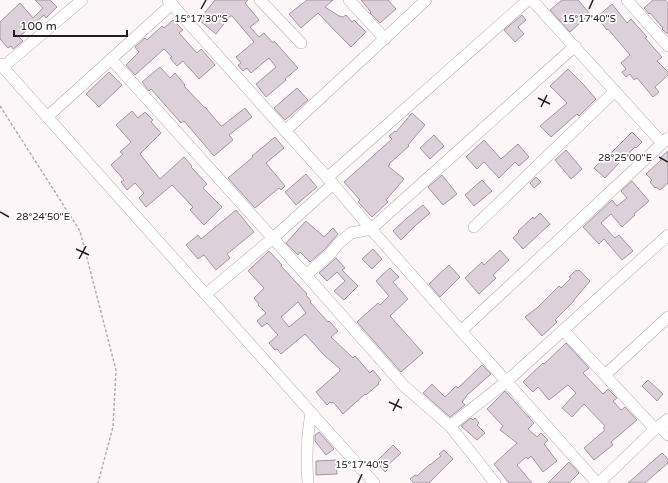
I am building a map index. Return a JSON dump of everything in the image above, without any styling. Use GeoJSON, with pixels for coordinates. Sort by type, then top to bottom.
{"type":"FeatureCollection","features":[{"type":"Feature","properties":{"kind":"street"},"geometry":{"type":"LineString","coordinates":[[82,0],[1,66],[206,294],[371,481]]}},
{"type":"Feature","properties":{"kind":"street"},"geometry":{"type":"LineString","coordinates":[[260,0],[301,43]]}},
{"type":"Feature","properties":{"kind":"street"},"geometry":{"type":"LineString","coordinates":[[349,0],[385,39]]}},
{"type":"Feature","properties":{"kind":"street"},"geometry":{"type":"LineString","coordinates":[[285,131],[426,0]]}},
{"type":"Feature","properties":{"kind":"street"},"geometry":{"type":"LineString","coordinates":[[206,294],[273,238],[330,181],[528,0]]}},
{"type":"Feature","properties":{"kind":"street"},"geometry":{"type":"LineString","coordinates":[[461,331],[665,141],[615,91],[532,0]]}},
{"type":"Feature","properties":{"kind":"street"},"geometry":{"type":"LineString","coordinates":[[627,0],[668,46]]}},
{"type":"Feature","properties":{"kind":"street"},"geometry":{"type":"LineString","coordinates":[[47,117],[111,59],[170,2],[330,181],[461,331],[598,483],[661,425]]}},
{"type":"Feature","properties":{"kind":"street"},"geometry":{"type":"LineString","coordinates":[[306,275],[351,233],[371,229],[574,46]]}},
{"type":"Feature","properties":{"kind":"street"},"geometry":{"type":"LineString","coordinates":[[111,59],[273,238],[404,386],[450,426],[495,483]]}},
{"type":"Feature","properties":{"kind":"street"},"geometry":{"type":"LineString","coordinates":[[474,228],[615,91]]}},
{"type":"Feature","properties":{"kind":"street"},"geometry":{"type":"LineString","coordinates":[[450,426],[507,381],[668,235]]}},
{"type":"Feature","properties":{"kind":"street"},"geometry":{"type":"LineString","coordinates":[[605,375],[668,317]]}},
{"type":"Feature","properties":{"kind":"street"},"geometry":{"type":"LineString","coordinates":[[563,330],[605,375],[661,425],[668,435]]}},
{"type":"Feature","properties":{"kind":"street"},"geometry":{"type":"LineString","coordinates":[[308,483],[308,432],[311,412]]}},
{"type":"Feature","properties":{"kind":"path"},"geometry":{"type":"LineString","coordinates":[[0,106],[80,231],[82,238],[116,370],[113,427],[98,483]]}},
{"type":"Feature","properties":{"kind":"building"},"geometry":{"type":"Polygon","coordinates":[[[35,0],[50,0],[57,7],[46,18],[44,15],[19,37],[23,41],[13,49],[11,46],[8,48],[0,39],[0,22],[20,3],[33,18],[43,8],[35,0]]]}},
{"type":"Feature","properties":{"kind":"building"},"geometry":{"type":"Polygon","coordinates":[[[215,0],[248,0],[245,3],[259,20],[250,27],[259,37],[264,33],[272,42],[275,42],[298,68],[266,97],[256,84],[276,67],[269,58],[251,73],[247,68],[243,71],[238,65],[241,63],[236,57],[254,42],[232,16],[230,16],[216,34],[199,20],[215,0]]]}},
{"type":"Feature","properties":{"kind":"building"},"geometry":{"type":"Polygon","coordinates":[[[307,0],[333,0],[325,7],[339,16],[343,17],[346,15],[352,22],[354,20],[366,32],[351,47],[318,13],[301,28],[289,14],[307,0]]]}},
{"type":"Feature","properties":{"kind":"building"},"geometry":{"type":"Polygon","coordinates":[[[361,0],[388,0],[396,9],[380,23],[370,13],[371,12],[361,0]]]}},
{"type":"Feature","properties":{"kind":"building"},"geometry":{"type":"Polygon","coordinates":[[[562,0],[578,0],[590,14],[570,32],[550,10],[562,0]]]}},
{"type":"Feature","properties":{"kind":"building"},"geometry":{"type":"Polygon","coordinates":[[[653,0],[665,0],[668,3],[668,34],[644,8],[653,0]]]}},
{"type":"Feature","properties":{"kind":"building"},"geometry":{"type":"Polygon","coordinates":[[[612,4],[627,23],[631,19],[662,57],[657,61],[668,72],[668,75],[655,87],[659,92],[653,97],[637,78],[634,80],[630,74],[626,77],[622,72],[626,69],[621,63],[630,55],[597,17],[612,4]]]}},
{"type":"Feature","properties":{"kind":"building"},"geometry":{"type":"Polygon","coordinates":[[[522,15],[526,20],[518,27],[524,34],[515,42],[504,30],[522,15]]]}},
{"type":"Feature","properties":{"kind":"building"},"geometry":{"type":"Polygon","coordinates":[[[173,20],[183,30],[179,33],[197,53],[201,49],[215,65],[199,79],[183,61],[177,66],[170,58],[172,57],[164,49],[135,75],[126,65],[139,52],[135,47],[145,38],[147,40],[162,26],[164,28],[173,20]]]}},
{"type":"Feature","properties":{"kind":"building"},"geometry":{"type":"Polygon","coordinates":[[[160,67],[170,78],[175,73],[185,85],[184,86],[221,126],[245,108],[252,117],[229,135],[233,140],[214,156],[184,121],[181,123],[151,89],[149,91],[142,82],[160,67]]]}},
{"type":"Feature","properties":{"kind":"building"},"geometry":{"type":"Polygon","coordinates":[[[568,69],[596,99],[579,116],[577,114],[551,137],[540,126],[567,103],[550,86],[568,69]]]}},
{"type":"Feature","properties":{"kind":"building"},"geometry":{"type":"Polygon","coordinates":[[[109,72],[122,85],[99,107],[86,94],[109,72]]]}},
{"type":"Feature","properties":{"kind":"building"},"geometry":{"type":"Polygon","coordinates":[[[297,88],[308,100],[285,120],[274,108],[297,88]]]}},
{"type":"Feature","properties":{"kind":"building"},"geometry":{"type":"Polygon","coordinates":[[[132,111],[138,118],[145,112],[153,120],[151,122],[161,133],[140,154],[160,179],[184,157],[207,184],[203,188],[222,207],[204,225],[190,210],[193,207],[172,185],[146,207],[139,198],[144,193],[135,183],[127,190],[121,182],[124,180],[111,165],[123,154],[120,152],[131,142],[116,125],[132,111]]]}},
{"type":"Feature","properties":{"kind":"building"},"geometry":{"type":"Polygon","coordinates":[[[412,113],[425,125],[408,145],[409,146],[389,164],[390,165],[388,166],[404,179],[386,200],[388,202],[372,217],[358,202],[360,200],[344,182],[392,139],[389,136],[395,131],[396,132],[412,113]]]}},
{"type":"Feature","properties":{"kind":"building"},"geometry":{"type":"Polygon","coordinates":[[[632,132],[642,142],[636,148],[635,147],[605,178],[594,168],[608,153],[610,154],[632,132]]]}},
{"type":"Feature","properties":{"kind":"building"},"geometry":{"type":"Polygon","coordinates":[[[434,135],[444,146],[430,159],[420,148],[434,135]]]}},
{"type":"Feature","properties":{"kind":"building"},"geometry":{"type":"Polygon","coordinates":[[[275,137],[284,148],[266,163],[285,186],[281,190],[279,188],[255,208],[228,178],[275,137]]]}},
{"type":"Feature","properties":{"kind":"building"},"geometry":{"type":"Polygon","coordinates":[[[484,140],[501,159],[518,144],[529,157],[519,166],[515,162],[499,178],[484,162],[477,169],[466,157],[484,140]]]}},
{"type":"Feature","properties":{"kind":"building"},"geometry":{"type":"Polygon","coordinates":[[[566,150],[582,169],[571,179],[555,160],[566,150]]]}},
{"type":"Feature","properties":{"kind":"building"},"geometry":{"type":"Polygon","coordinates":[[[668,151],[668,183],[660,190],[656,187],[655,188],[650,182],[652,180],[646,174],[668,151]]]}},
{"type":"Feature","properties":{"kind":"building"},"geometry":{"type":"Polygon","coordinates":[[[306,174],[317,187],[296,205],[285,192],[306,174]]]}},
{"type":"Feature","properties":{"kind":"building"},"geometry":{"type":"Polygon","coordinates":[[[442,175],[457,194],[443,205],[428,187],[442,175]]]}},
{"type":"Feature","properties":{"kind":"building"},"geometry":{"type":"Polygon","coordinates":[[[536,177],[541,182],[534,188],[530,183],[536,177]]]}},
{"type":"Feature","properties":{"kind":"building"},"geometry":{"type":"Polygon","coordinates":[[[482,180],[492,191],[474,206],[465,195],[482,180]]]}},
{"type":"Feature","properties":{"kind":"building"},"geometry":{"type":"Polygon","coordinates":[[[632,181],[649,201],[622,227],[611,214],[601,223],[615,238],[619,235],[633,251],[622,260],[604,239],[599,244],[583,227],[612,200],[617,206],[627,198],[621,191],[632,181]]]}},
{"type":"Feature","properties":{"kind":"building"},"geometry":{"type":"Polygon","coordinates":[[[423,205],[430,213],[401,240],[393,231],[423,205]]]}},
{"type":"Feature","properties":{"kind":"building"},"geometry":{"type":"Polygon","coordinates":[[[236,210],[254,232],[227,254],[230,258],[216,270],[204,255],[198,259],[186,245],[198,235],[201,239],[236,210]]]}},
{"type":"Feature","properties":{"kind":"building"},"geometry":{"type":"Polygon","coordinates":[[[540,213],[550,224],[523,249],[513,238],[519,232],[518,231],[533,217],[534,219],[540,213]]]}},
{"type":"Feature","properties":{"kind":"building"},"geometry":{"type":"Polygon","coordinates":[[[306,221],[324,237],[333,228],[338,234],[325,249],[310,262],[300,252],[298,255],[286,243],[306,221]]]}},
{"type":"Feature","properties":{"kind":"building"},"geometry":{"type":"Polygon","coordinates":[[[373,249],[382,259],[372,269],[362,259],[373,249]]]}},
{"type":"Feature","properties":{"kind":"building"},"geometry":{"type":"Polygon","coordinates":[[[500,250],[509,260],[493,275],[496,278],[479,294],[465,278],[482,262],[484,265],[500,250]]]}},
{"type":"Feature","properties":{"kind":"building"},"geometry":{"type":"Polygon","coordinates":[[[269,251],[307,294],[306,295],[311,301],[310,302],[338,331],[331,337],[353,358],[355,356],[370,373],[373,370],[381,380],[378,383],[379,384],[366,395],[365,394],[343,414],[333,402],[330,402],[327,405],[316,392],[340,371],[340,369],[323,354],[305,334],[281,354],[277,349],[275,350],[269,343],[278,335],[267,323],[262,327],[257,321],[266,313],[258,305],[259,304],[254,298],[264,288],[248,271],[269,251]],[[298,302],[281,317],[289,327],[306,313],[298,302]]]}},
{"type":"Feature","properties":{"kind":"building"},"geometry":{"type":"Polygon","coordinates":[[[336,258],[345,268],[342,270],[358,286],[344,300],[334,291],[345,281],[337,272],[327,281],[319,273],[336,258]]]}},
{"type":"Feature","properties":{"kind":"building"},"geometry":{"type":"Polygon","coordinates":[[[449,265],[460,277],[440,297],[429,284],[449,265]]]}},
{"type":"Feature","properties":{"kind":"building"},"geometry":{"type":"Polygon","coordinates":[[[390,268],[399,277],[393,282],[408,299],[390,316],[423,353],[401,372],[357,322],[378,303],[380,305],[389,296],[376,281],[390,268]]]}},
{"type":"Feature","properties":{"kind":"building"},"geometry":{"type":"Polygon","coordinates":[[[576,270],[579,270],[590,281],[574,301],[555,320],[557,322],[542,336],[525,317],[538,307],[559,286],[561,288],[571,278],[569,277],[576,270]]]}},
{"type":"Feature","properties":{"kind":"building"},"geometry":{"type":"Polygon","coordinates":[[[566,343],[589,368],[583,373],[603,394],[608,389],[617,398],[613,401],[621,410],[625,407],[637,420],[611,442],[613,445],[594,460],[584,448],[605,430],[603,428],[605,426],[584,404],[572,417],[562,408],[576,393],[568,385],[549,400],[538,387],[533,392],[523,382],[566,343]]]}},
{"type":"Feature","properties":{"kind":"building"},"geometry":{"type":"Polygon","coordinates":[[[482,365],[491,374],[466,396],[462,402],[465,405],[450,417],[423,393],[432,384],[445,397],[456,386],[458,388],[482,365]]]}},
{"type":"Feature","properties":{"kind":"building"},"geometry":{"type":"Polygon","coordinates":[[[648,380],[663,394],[657,401],[642,386],[648,380]]]}},
{"type":"Feature","properties":{"kind":"building"},"geometry":{"type":"Polygon","coordinates":[[[505,391],[534,423],[528,429],[537,437],[541,433],[548,440],[544,444],[557,461],[543,472],[531,456],[528,459],[526,457],[517,465],[532,483],[509,483],[494,464],[517,443],[500,430],[503,426],[487,409],[505,391]]]}},
{"type":"Feature","properties":{"kind":"building"},"geometry":{"type":"Polygon","coordinates":[[[471,418],[473,420],[475,418],[479,423],[477,425],[485,433],[477,440],[461,426],[471,418]]]}},
{"type":"Feature","properties":{"kind":"building"},"geometry":{"type":"Polygon","coordinates":[[[319,432],[334,449],[326,455],[315,441],[315,435],[319,432]]]}},
{"type":"Feature","properties":{"kind":"building"},"geometry":{"type":"Polygon","coordinates":[[[393,445],[401,453],[388,465],[390,467],[385,472],[376,462],[393,445]]]}},
{"type":"Feature","properties":{"kind":"building"},"geometry":{"type":"Polygon","coordinates":[[[444,450],[453,459],[429,483],[414,483],[410,479],[415,475],[417,476],[441,456],[439,454],[444,450]]]}},
{"type":"Feature","properties":{"kind":"building"},"geometry":{"type":"Polygon","coordinates":[[[662,453],[668,459],[668,463],[645,483],[628,483],[662,453]]]}},
{"type":"Feature","properties":{"kind":"building"},"geometry":{"type":"Polygon","coordinates":[[[336,460],[337,474],[316,475],[316,461],[336,460]]]}},
{"type":"Feature","properties":{"kind":"building"},"geometry":{"type":"Polygon","coordinates":[[[569,462],[579,473],[569,483],[548,483],[569,462]]]}}]}
